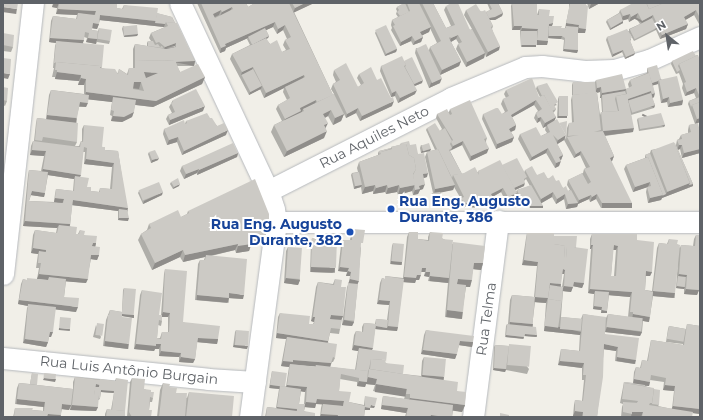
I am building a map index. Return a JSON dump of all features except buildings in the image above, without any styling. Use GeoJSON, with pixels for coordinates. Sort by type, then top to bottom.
{"type":"FeatureCollection","features":[{"type":"Feature","properties":{"kind":"street"},"geometry":{"type":"LineString","coordinates":[[3,274],[33,3]]}},
{"type":"Feature","properties":{"kind":"street"},"geometry":{"type":"LineString","coordinates":[[180,3],[268,191],[274,209],[276,222],[250,417]]}},
{"type":"Feature","properties":{"kind":"street","name":"Rua Aquiles Neto"},"geometry":{"type":"LineString","coordinates":[[268,191],[451,98],[525,67],[542,66],[585,71],[614,70],[649,60],[700,37]]}},
{"type":"Feature","properties":{"kind":"street","name":"Rua Telma"},"geometry":{"type":"LineString","coordinates":[[473,417],[498,221]]}},
{"type":"Feature","properties":{"kind":"street"},"geometry":{"type":"LineString","coordinates":[[276,222],[700,222]]}},
{"type":"Feature","properties":{"kind":"street","name":"Rua Luis Antônio Burgain"},"geometry":{"type":"LineString","coordinates":[[3,358],[208,379],[255,382]]}},
{"type":"Feature","properties":{"kind":"place","name":"Rua Eng. Augusto Durante, 386"},"geometry":{"type":"Point","coordinates":[391,209]}},
{"type":"Feature","properties":{"kind":"place","name":"Rua Eng. Augusto Durante, 382"},"geometry":{"type":"Point","coordinates":[350,232]}}]}
